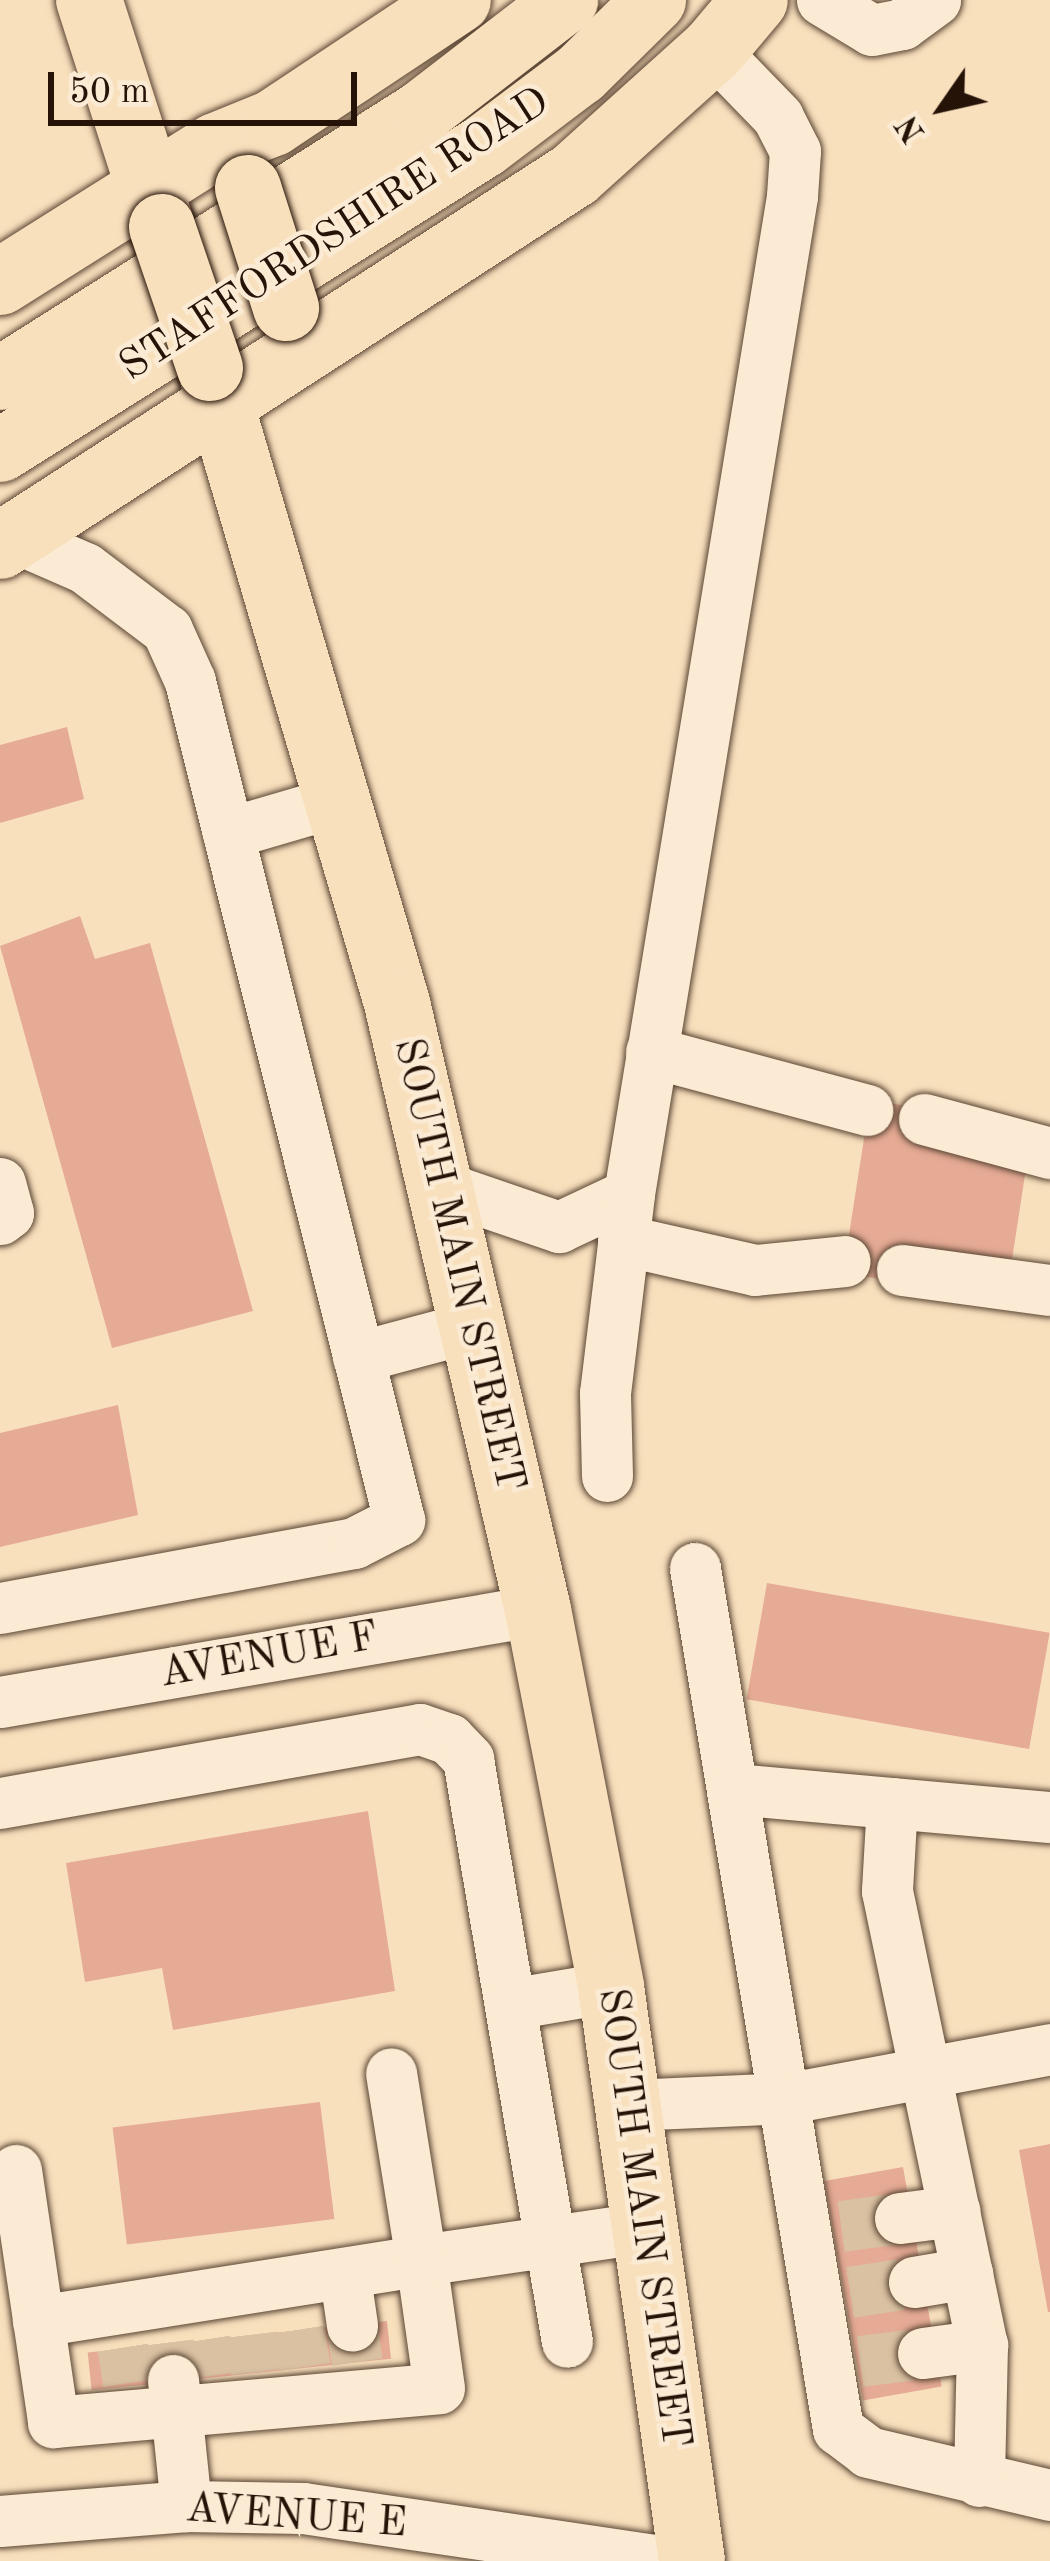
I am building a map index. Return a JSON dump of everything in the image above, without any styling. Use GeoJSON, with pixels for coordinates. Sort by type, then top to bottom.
{"type":"FeatureCollection","features":[{"type":"Feature","properties":{"kind":"highway","name":"SOUTH MAIN STREET"},"geometry":{"type":"LineString","coordinates":[[89,0],[215,388],[341,800],[442,1187],[538,1610],[611,1987],[692,2561]]}},
{"type":"Feature","properties":{"kind":"highway"},"geometry":{"type":"LineString","coordinates":[[0,282],[155,207],[273,122],[458,0]]}},
{"type":"Feature","properties":{"kind":"highway"},"geometry":{"type":"LineString","coordinates":[[7,542],[314,320],[574,175],[713,50],[755,0]]}},
{"type":"Feature","properties":{"kind":"highway"},"geometry":{"type":"LineString","coordinates":[[273,122],[248,188],[314,320]]}},
{"type":"Feature","properties":{"kind":"main road","name":"STAFFORDSHIRE ROAD"},"geometry":{"type":"LineString","coordinates":[[0,378],[422,111],[566,0]]}},
{"type":"Feature","properties":{"kind":"main road","name":"STAFFORDSHIRE ROAD"},"geometry":{"type":"LineString","coordinates":[[0,451],[483,146],[580,73],[654,0]]}},
{"type":"Feature","properties":{"kind":"street"},"geometry":{"type":"LineString","coordinates":[[822,0],[872,30],[902,24],[935,0]]}},
{"type":"Feature","properties":{"kind":"street"},"geometry":{"type":"LineString","coordinates":[[608,1476],[605,1393],[626,1217],[795,151],[778,117],[713,50]]}},
{"type":"Feature","properties":{"kind":"street"},"geometry":{"type":"LineString","coordinates":[[0,1607],[355,1543],[399,1520],[190,681],[167,630],[85,568],[7,542]]}},
{"type":"Feature","properties":{"kind":"street"},"geometry":{"type":"LineString","coordinates":[[228,833],[341,800]]}},
{"type":"Feature","properties":{"kind":"street"},"geometry":{"type":"LineString","coordinates":[[651,1052],[867,1110]]}},
{"type":"Feature","properties":{"kind":"street"},"geometry":{"type":"LineString","coordinates":[[924,1119],[1050,1153]]}},
{"type":"Feature","properties":{"kind":"street"},"geometry":{"type":"LineString","coordinates":[[0,1183],[8,1213],[0,1219]]}},
{"type":"Feature","properties":{"kind":"street"},"geometry":{"type":"LineString","coordinates":[[442,1187],[559,1227],[626,1217],[755,1270],[845,1261]]}},
{"type":"Feature","properties":{"kind":"street"},"geometry":{"type":"LineString","coordinates":[[902,1270],[1050,1290]]}},
{"type":"Feature","properties":{"kind":"street"},"geometry":{"type":"LineString","coordinates":[[358,1357],[474,1326]]}},
{"type":"Feature","properties":{"kind":"street"},"geometry":{"type":"LineString","coordinates":[[695,1568],[789,2098],[825,2229],[841,2364],[838,2429],[868,2452],[1050,2495]]}},
{"type":"Feature","properties":{"kind":"street","name":"AVENUE F"},"geometry":{"type":"LineString","coordinates":[[0,1702],[538,1610]]}},
{"type":"Feature","properties":{"kind":"street"},"geometry":{"type":"LineString","coordinates":[[0,1803],[420,1729],[448,1739],[468,1759],[567,2342]]}},
{"type":"Feature","properties":{"kind":"street"},"geometry":{"type":"LineString","coordinates":[[734,1789],[1050,1817]]}},
{"type":"Feature","properties":{"kind":"street"},"geometry":{"type":"LineString","coordinates":[[892,1804],[887,1891],[982,2345],[979,2481]]}},
{"type":"Feature","properties":{"kind":"street"},"geometry":{"type":"LineString","coordinates":[[510,2004],[611,1987]]}},
{"type":"Feature","properties":{"kind":"street"},"geometry":{"type":"LineString","coordinates":[[629,2105],[789,2098],[1050,2049]]}},
{"type":"Feature","properties":{"kind":"street"},"geometry":{"type":"LineString","coordinates":[[16,2170],[53,2422],[212,2355],[354,2339],[439,2388],[391,2073]]}},
{"type":"Feature","properties":{"kind":"street"},"geometry":{"type":"LineString","coordinates":[[900,2218],[955,2211]]}},
{"type":"Feature","properties":{"kind":"street"},"geometry":{"type":"LineString","coordinates":[[38,2321],[212,2355],[354,2339],[421,2260],[647,2227]]}},
{"type":"Feature","properties":{"kind":"street"},"geometry":{"type":"LineString","coordinates":[[914,2282],[967,2273]]}},
{"type":"Feature","properties":{"kind":"street"},"geometry":{"type":"LineString","coordinates":[[923,2353],[982,2345]]}},
{"type":"Feature","properties":{"kind":"street"},"geometry":{"type":"LineString","coordinates":[[186,2506],[212,2355]]}},
{"type":"Feature","properties":{"kind":"street","name":"AVENUE E"},"geometry":{"type":"LineString","coordinates":[[33,2533],[186,2506],[303,2508],[406,2542],[661,2561]]}},
{"type":"Feature","properties":{"kind":"building"},"geometry":{"type":"Polygon","coordinates":[[[67,727],[84,799],[0,823],[0,745],[67,727]]]}},
{"type":"Feature","properties":{"kind":"building"},"geometry":{"type":"Polygon","coordinates":[[[80,916],[95,959],[150,943],[253,1311],[112,1348],[0,946],[80,916]]]}},
{"type":"Feature","properties":{"kind":"building"},"geometry":{"type":"Polygon","coordinates":[[[870,1100],[925,1109],[920,1145],[1027,1162],[1011,1266],[900,1282],[843,1273],[870,1100]]]}},
{"type":"Feature","properties":{"kind":"building"},"geometry":{"type":"Polygon","coordinates":[[[118,1405],[138,1515],[0,1547],[0,1433],[118,1405]]]}},
{"type":"Feature","properties":{"kind":"building"},"geometry":{"type":"Polygon","coordinates":[[[767,1583],[1050,1633],[1029,1749],[747,1699],[767,1583]]]}},
{"type":"Feature","properties":{"kind":"building"},"geometry":{"type":"Polygon","coordinates":[[[368,1811],[395,1991],[173,2030],[162,1968],[85,1982],[66,1863],[368,1811]]]}},
{"type":"Feature","properties":{"kind":"building"},"geometry":{"type":"Polygon","coordinates":[[[320,2102],[334,2219],[127,2245],[113,2127],[320,2102]]]}},
{"type":"Feature","properties":{"kind":"building"},"geometry":{"type":"Polygon","coordinates":[[[1050,2144],[1050,2312],[1048,2312],[1019,2150],[1050,2144]]]}},
{"type":"Feature","properties":{"kind":"building"},"geometry":{"type":"Polygon","coordinates":[[[903,2167],[942,2387],[863,2401],[824,2181],[903,2167]]]}},
{"type":"Feature","properties":{"kind":"building"},"geometry":{"type":"Polygon","coordinates":[[[387,2321],[391,2359],[92,2390],[88,2352],[387,2321]]]}},
{"type":"Feature","properties":{"kind":"tunnel"},"geometry":{"type":"LineString","coordinates":[[841,2226],[900,2218]]}},
{"type":"Feature","properties":{"kind":"tunnel"},"geometry":{"type":"LineString","coordinates":[[850,2292],[914,2282]]}},
{"type":"Feature","properties":{"kind":"tunnel"},"geometry":{"type":"LineString","coordinates":[[352,2325],[357,2362]]}},
{"type":"Feature","properties":{"kind":"tunnel"},"geometry":{"type":"LineString","coordinates":[[299,2329],[305,2367]]}},
{"type":"Feature","properties":{"kind":"tunnel"},"geometry":{"type":"LineString","coordinates":[[252,2334],[257,2372]]}},
{"type":"Feature","properties":{"kind":"tunnel"},"geometry":{"type":"LineString","coordinates":[[205,2339],[211,2376]]}},
{"type":"Feature","properties":{"kind":"tunnel"},"geometry":{"type":"LineString","coordinates":[[168,2342],[173,2380]]}},
{"type":"Feature","properties":{"kind":"tunnel"},"geometry":{"type":"LineString","coordinates":[[123,2347],[129,2383]]}},
{"type":"Feature","properties":{"kind":"tunnel"},"geometry":{"type":"LineString","coordinates":[[860,2361],[923,2353]]}}]}
